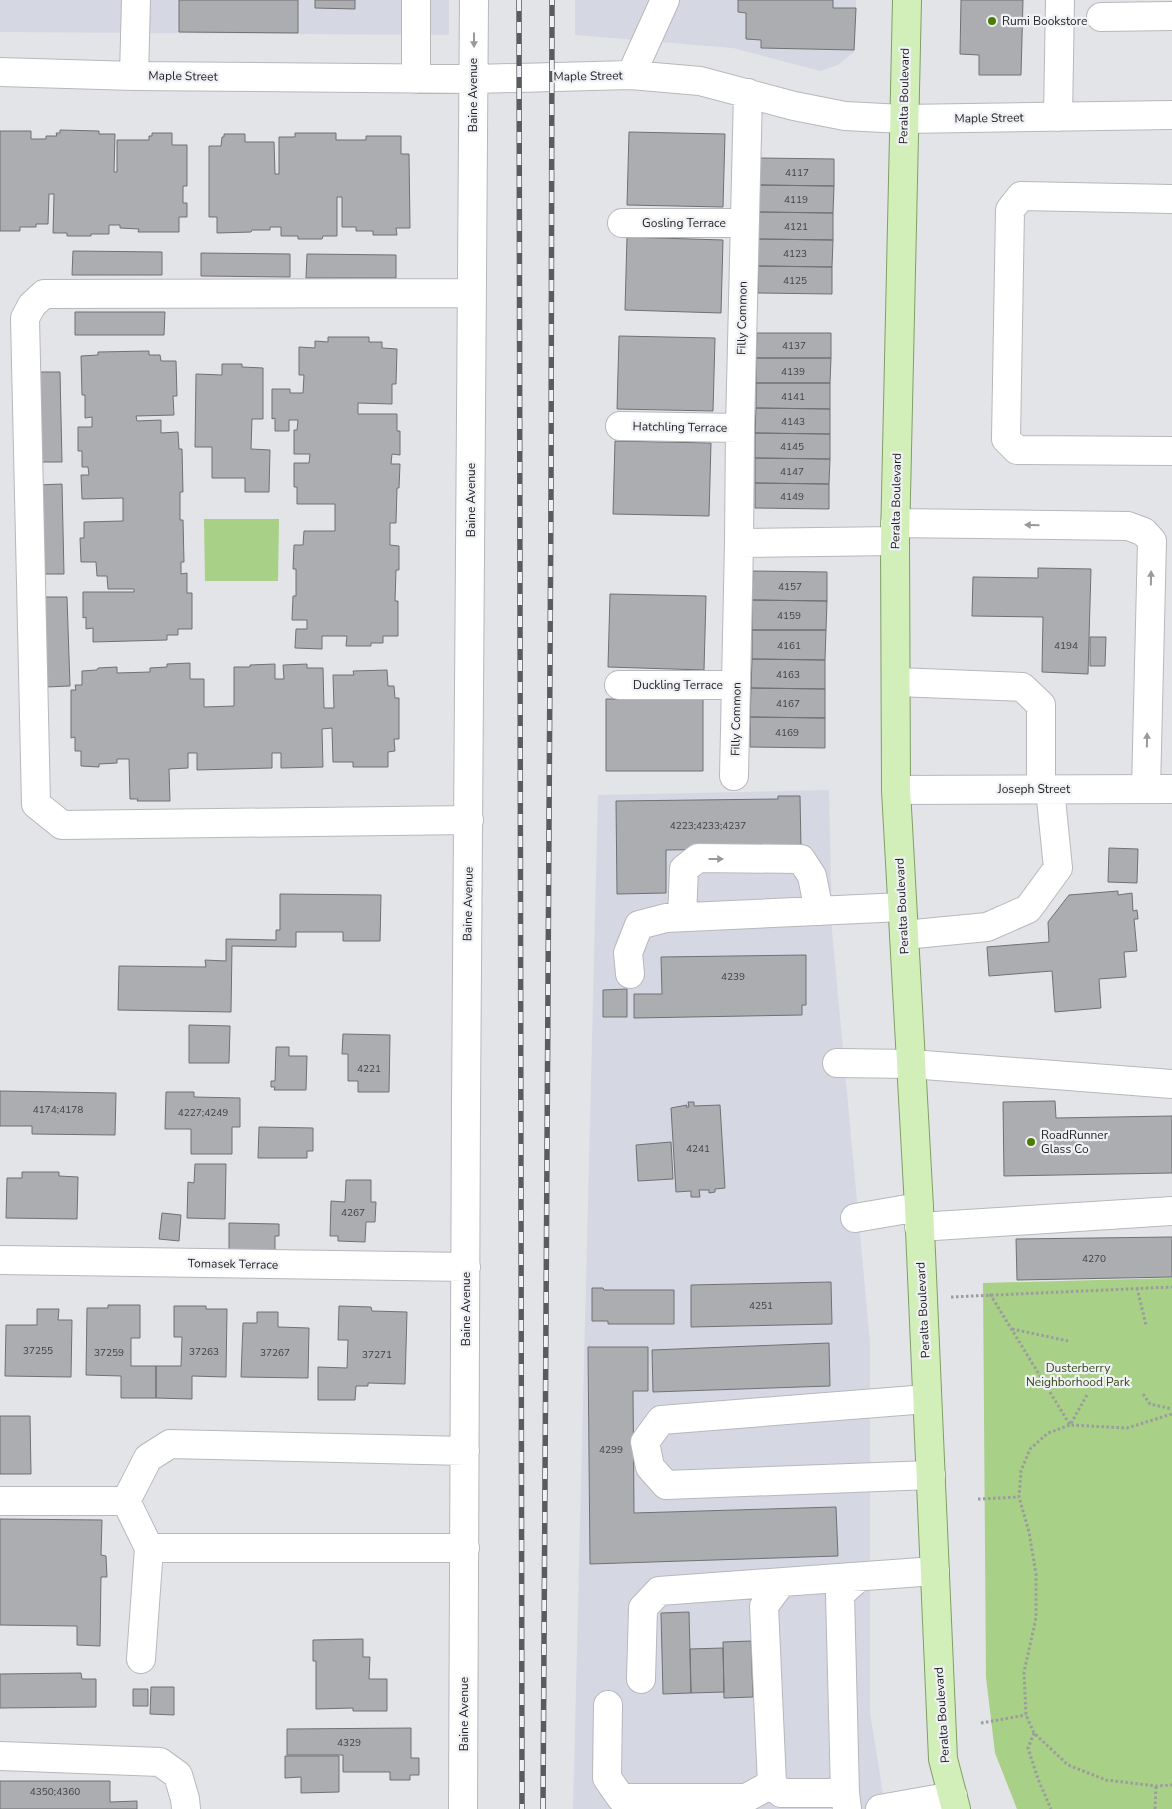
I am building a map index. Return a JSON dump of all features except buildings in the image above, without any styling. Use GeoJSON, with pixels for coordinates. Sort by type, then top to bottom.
{"type":"FeatureCollection","features":[{"type":"Feature","properties":{"kind":"main road","name":"Peralta Boulevard"},"geometry":{"type":"LineString","coordinates":[[907,0],[895,532],[896,790],[923,1299],[943,1759],[955,1803]]}},
{"type":"Feature","properties":{"kind":"street"},"geometry":{"type":"LineString","coordinates":[[134,76],[136,0]]}},
{"type":"Feature","properties":{"kind":"street"},"geometry":{"type":"LineString","coordinates":[[416,0],[416,79]]}},
{"type":"Feature","properties":{"kind":"street","name":"Baine Avenue"},"geometry":{"type":"LineString","coordinates":[[463,1809],[474,0]]}},
{"type":"Feature","properties":{"kind":"street"},"geometry":{"type":"LineString","coordinates":[[631,75],[665,0]]}},
{"type":"Feature","properties":{"kind":"street"},"geometry":{"type":"LineString","coordinates":[[1058,117],[1060,0]]}},
{"type":"Feature","properties":{"kind":"street"},"geometry":{"type":"LineString","coordinates":[[1101,17],[1172,16]]}},
{"type":"Feature","properties":{"kind":"street","name":"Maple Street"},"geometry":{"type":"LineString","coordinates":[[0,72],[134,76],[416,79],[631,75],[700,81],[794,106],[845,116],[903,119],[1172,115]]}},
{"type":"Feature","properties":{"kind":"street","name":"Filly Common"},"geometry":{"type":"LineString","coordinates":[[734,776],[748,93]]}},
{"type":"Feature","properties":{"kind":"street"},"geometry":{"type":"LineString","coordinates":[[1172,199],[1021,196],[1010,210],[1006,439],[1018,450],[1172,451]]}},
{"type":"Feature","properties":{"kind":"street","name":"Gosling Terrace"},"geometry":{"type":"LineString","coordinates":[[622,223],[745,223]]}},
{"type":"Feature","properties":{"kind":"street"},"geometry":{"type":"LineString","coordinates":[[469,820],[62,825],[36,804],[25,318],[32,305],[44,294],[472,293]]}},
{"type":"Feature","properties":{"kind":"street","name":"Hatchling Terrace"},"geometry":{"type":"LineString","coordinates":[[620,426],[740,428]]}},
{"type":"Feature","properties":{"kind":"street"},"geometry":{"type":"LineString","coordinates":[[739,543],[895,532],[1128,526],[1144,532],[1152,541],[1159,789]]}},
{"type":"Feature","properties":{"kind":"street"},"geometry":{"type":"LineString","coordinates":[[897,682],[1022,687],[1041,705],[1046,789],[1058,868],[1028,909],[986,927],[904,935]]}},
{"type":"Feature","properties":{"kind":"street","name":"Duckling Terrace"},"geometry":{"type":"LineString","coordinates":[[619,685],[736,685]]}},
{"type":"Feature","properties":{"kind":"street","name":"Joseph Street"},"geometry":{"type":"LineString","coordinates":[[896,790],[1159,789]]}},
{"type":"Feature","properties":{"kind":"street"},"geometry":{"type":"LineString","coordinates":[[682,917],[684,869],[698,858],[801,859],[812,876],[819,911]]}},
{"type":"Feature","properties":{"kind":"street"},"geometry":{"type":"LineString","coordinates":[[630,974],[628,953],[639,924],[666,918],[682,917],[902,908]]}},
{"type":"Feature","properties":{"kind":"street"},"geometry":{"type":"LineString","coordinates":[[837,1063],[911,1064],[1172,1084]]}},
{"type":"Feature","properties":{"kind":"street"},"geometry":{"type":"LineString","coordinates":[[855,1218],[1172,1211]]}},
{"type":"Feature","properties":{"kind":"street","name":"Tomasek Terrace"},"geometry":{"type":"LineString","coordinates":[[0,1260],[466,1267]]}},
{"type":"Feature","properties":{"kind":"street"},"geometry":{"type":"LineString","coordinates":[[927,1399],[661,1420],[645,1442],[650,1467],[666,1485],[930,1475]]}},
{"type":"Feature","properties":{"kind":"street"},"geometry":{"type":"LineString","coordinates":[[126,1501],[148,1458],[170,1444],[465,1451]]}},
{"type":"Feature","properties":{"kind":"street"},"geometry":{"type":"LineString","coordinates":[[0,1501],[126,1501]]}},
{"type":"Feature","properties":{"kind":"street"},"geometry":{"type":"LineString","coordinates":[[126,1501],[149,1548],[141,1659]]}},
{"type":"Feature","properties":{"kind":"street"},"geometry":{"type":"LineString","coordinates":[[149,1548],[465,1548]]}},
{"type":"Feature","properties":{"kind":"street"},"geometry":{"type":"LineString","coordinates":[[641,1679],[643,1608],[659,1592],[935,1571]]}},
{"type":"Feature","properties":{"kind":"street"},"geometry":{"type":"LineString","coordinates":[[781,1582],[764,1606],[772,1784],[782,1793],[846,1801],[840,1594],[859,1577]]}},
{"type":"Feature","properties":{"kind":"street"},"geometry":{"type":"LineString","coordinates":[[608,1705],[607,1778],[621,1798],[746,1798],[772,1784]]}},
{"type":"Feature","properties":{"kind":"street"},"geometry":{"type":"LineString","coordinates":[[0,1756],[160,1762],[178,1775],[186,1809]]}},
{"type":"Feature","properties":{"kind":"street"},"geometry":{"type":"LineString","coordinates":[[880,1809],[955,1803]]}},
{"type":"Feature","properties":{"kind":"path"},"geometry":{"type":"LineString","coordinates":[[923,1299],[990,1294],[1172,1287]]}},
{"type":"Feature","properties":{"kind":"path"},"geometry":{"type":"LineString","coordinates":[[1137,1288],[1146,1325]]}},
{"type":"Feature","properties":{"kind":"path"},"geometry":{"type":"LineString","coordinates":[[990,1294],[1070,1425]]}},
{"type":"Feature","properties":{"kind":"path"},"geometry":{"type":"LineString","coordinates":[[1012,1329],[1068,1341]]}},
{"type":"Feature","properties":{"kind":"path"},"geometry":{"type":"LineString","coordinates":[[1143,1394],[1150,1404],[1172,1409]]}},
{"type":"Feature","properties":{"kind":"path"},"geometry":{"type":"LineString","coordinates":[[1070,1425],[1087,1395]]}},
{"type":"Feature","properties":{"kind":"path"},"geometry":{"type":"LineString","coordinates":[[1172,1414],[1127,1428],[1070,1425],[1048,1433],[1030,1449],[1021,1471],[1019,1498],[1029,1532],[1036,1574],[1036,1618],[1024,1672],[1026,1715],[1034,1733],[1068,1765],[1106,1780],[1156,1786],[1172,1784]]}},
{"type":"Feature","properties":{"kind":"path"},"geometry":{"type":"LineString","coordinates":[[978,1499],[1019,1498]]}},
{"type":"Feature","properties":{"kind":"path"},"geometry":{"type":"LineString","coordinates":[[982,1723],[1026,1715]]}},
{"type":"Feature","properties":{"kind":"path"},"geometry":{"type":"LineString","coordinates":[[1034,1733],[1028,1748],[1050,1809]]}},
{"type":"Feature","properties":{"kind":"path"},"geometry":{"type":"LineString","coordinates":[[1155,1809],[1156,1786]]}},
{"type":"Feature","properties":{"kind":"shaded area"},"geometry":{"type":"Polygon","coordinates":[[[0,0],[449,0],[449,35],[0,32],[0,0]]]}},
{"type":"Feature","properties":{"kind":"shaded area"},"geometry":{"type":"Polygon","coordinates":[[[575,0],[856,0],[855,51],[838,65],[820,71],[733,48],[575,35],[575,0]]]}},
{"type":"Feature","properties":{"kind":"shaded area"},"geometry":{"type":"Polygon","coordinates":[[[829,790],[832,930],[870,1342],[870,1713],[883,1793],[888,1809],[573,1809],[598,795],[829,790]]]}},
{"type":"Feature","properties":{"kind":"green space"},"geometry":{"type":"Polygon","coordinates":[[[204,519],[279,519],[278,581],[205,581],[204,519]]]}},
{"type":"Feature","properties":{"kind":"green space","name":"Dusterberry Neighborhood Park"},"geometry":{"type":"Polygon","coordinates":[[[1172,1278],[1172,1809],[1017,1809],[995,1753],[986,1677],[983,1283],[1172,1278]]]}},
{"type":"Feature","properties":{"kind":"railway"},"geometry":{"type":"LineString","coordinates":[[519,0],[522,1809]]}},
{"type":"Feature","properties":{"kind":"railway"},"geometry":{"type":"LineString","coordinates":[[543,1809],[552,0]]}},
{"type":"Feature","properties":{"kind":"place","name":"Rumi Bookstore"},"geometry":{"type":"Point","coordinates":[992,21]}},
{"type":"Feature","properties":{"kind":"place","name":"RoadRunner Glass Co"},"geometry":{"type":"Point","coordinates":[1031,1142]}}]}
